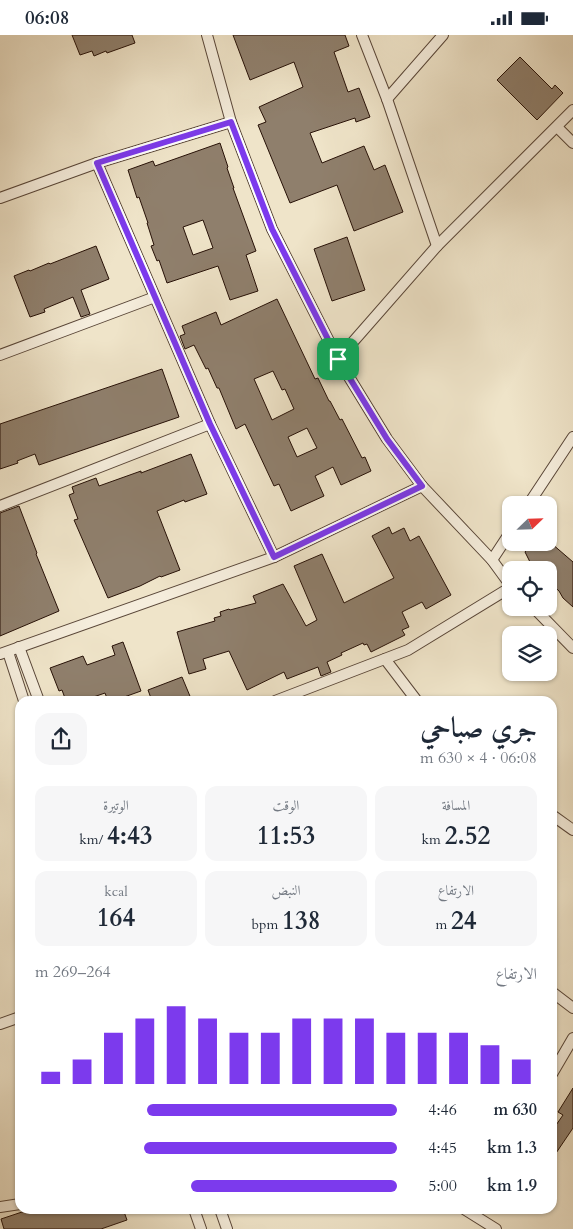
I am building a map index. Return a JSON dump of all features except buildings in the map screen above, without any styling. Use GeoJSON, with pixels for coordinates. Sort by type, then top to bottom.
{"type":"FeatureCollection","features":[{"type":"Feature","properties":{"kind":"street"},"geometry":{"type":"LineString","coordinates":[[207,35],[231,122],[272,229],[338,359],[387,439],[422,486],[492,560],[502,574]]}},
{"type":"Feature","properties":{"kind":"street"},"geometry":{"type":"LineString","coordinates":[[362,35],[387,99],[436,245]]}},
{"type":"Feature","properties":{"kind":"street"},"geometry":{"type":"LineString","coordinates":[[387,99],[444,35]]}},
{"type":"Feature","properties":{"kind":"street"},"geometry":{"type":"LineString","coordinates":[[338,359],[436,245],[573,110]]}},
{"type":"Feature","properties":{"kind":"street"},"geometry":{"type":"LineString","coordinates":[[0,198],[97,163],[231,122]]}},
{"type":"Feature","properties":{"kind":"street"},"geometry":{"type":"LineString","coordinates":[[557,127],[573,143]]}},
{"type":"Feature","properties":{"kind":"street"},"geometry":{"type":"LineString","coordinates":[[97,163],[210,424],[274,557]]}},
{"type":"Feature","properties":{"kind":"street"},"geometry":{"type":"LineString","coordinates":[[0,355],[155,297]]}},
{"type":"Feature","properties":{"kind":"street"},"geometry":{"type":"LineString","coordinates":[[0,506],[210,424]]}},
{"type":"Feature","properties":{"kind":"street"},"geometry":{"type":"LineString","coordinates":[[535,496],[570,449],[573,437]]}},
{"type":"Feature","properties":{"kind":"street"},"geometry":{"type":"LineString","coordinates":[[22,696],[4,653],[274,557],[422,486]]}},
{"type":"Feature","properties":{"kind":"street"},"geometry":{"type":"LineString","coordinates":[[492,560],[502,545]]}},
{"type":"Feature","properties":{"kind":"street"},"geometry":{"type":"LineString","coordinates":[[287,696],[408,650],[502,592]]}},
{"type":"Feature","properties":{"kind":"street"},"geometry":{"type":"LineString","coordinates":[[541,616],[573,648]]}},
{"type":"Feature","properties":{"kind":"street"},"geometry":{"type":"LineString","coordinates":[[19,647],[36,696]]}},
{"type":"Feature","properties":{"kind":"street"},"geometry":{"type":"LineString","coordinates":[[385,659],[412,696]]}},
{"type":"Feature","properties":{"kind":"street"},"geometry":{"type":"LineString","coordinates":[[557,819],[573,831]]}},
{"type":"Feature","properties":{"kind":"street"},"geometry":{"type":"LineString","coordinates":[[557,997],[573,1008]]}},
{"type":"Feature","properties":{"kind":"street"},"geometry":{"type":"LineString","coordinates":[[0,1024],[15,1019]]}},
{"type":"Feature","properties":{"kind":"street"},"geometry":{"type":"LineString","coordinates":[[557,1065],[573,1038]]}},
{"type":"Feature","properties":{"kind":"street"},"geometry":{"type":"LineString","coordinates":[[0,1207],[15,1205]]}},
{"type":"Feature","properties":{"kind":"street"},"geometry":{"type":"LineString","coordinates":[[196,1214],[201,1229]]}},
{"type":"Feature","properties":{"kind":"street"},"geometry":{"type":"LineString","coordinates":[[222,1214],[227,1229]]}},
{"type":"Feature","properties":{"kind":"street"},"geometry":{"type":"LineString","coordinates":[[478,1214],[496,1229]]}},
{"type":"Feature","properties":{"kind":"route"},"geometry":{"type":"LineString","coordinates":[[231,122],[272,229],[338,359],[387,439],[422,486],[274,557],[210,424],[97,163],[231,122]]}}]}
